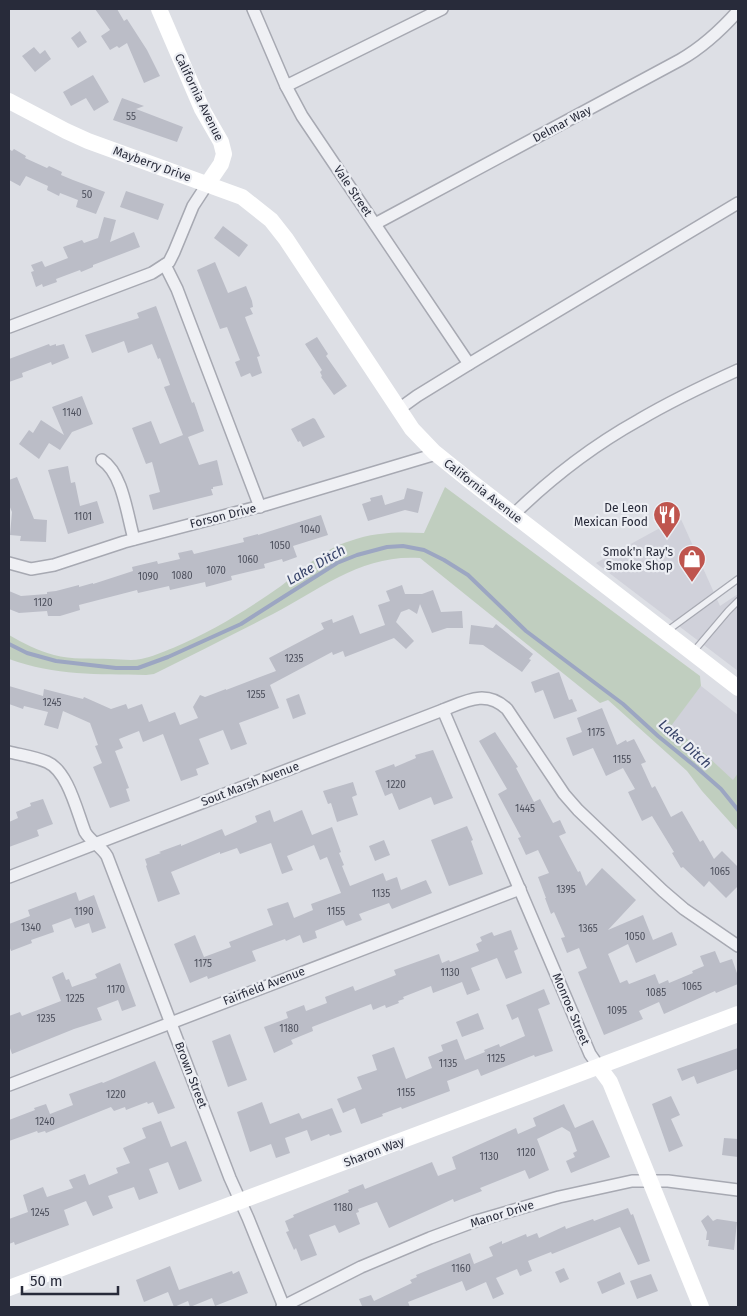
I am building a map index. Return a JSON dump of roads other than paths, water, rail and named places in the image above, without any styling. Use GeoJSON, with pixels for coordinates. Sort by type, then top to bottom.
{"type":"FeatureCollection","features":[{"type":"Feature","properties":{"kind":"street","name":"California Avenue"},"geometry":{"type":"LineString","coordinates":[[159,9],[202,110],[221,142],[224,154],[221,164],[208,184]]}},
{"type":"Feature","properties":{"kind":"street","name":"Vale Street"},"geometry":{"type":"LineString","coordinates":[[253,9],[286,86],[302,116],[468,364]]}},
{"type":"Feature","properties":{"kind":"street"},"geometry":{"type":"LineString","coordinates":[[286,86],[442,9]]}},
{"type":"Feature","properties":{"kind":"street","name":"Delmar Way"},"geometry":{"type":"LineString","coordinates":[[375,224],[695,52],[738,11]]}},
{"type":"Feature","properties":{"kind":"street","name":"Mayberry Drive"},"geometry":{"type":"LineString","coordinates":[[9,102],[88,141],[242,197],[271,220],[286,239]]}},
{"type":"Feature","properties":{"kind":"street"},"geometry":{"type":"LineString","coordinates":[[9,327],[152,273],[165,265],[174,252],[193,206],[208,184]]}},
{"type":"Feature","properties":{"kind":"street"},"geometry":{"type":"LineString","coordinates":[[399,409],[468,364],[738,203]]}},
{"type":"Feature","properties":{"kind":"street","name":"California Avenue"},"geometry":{"type":"LineString","coordinates":[[286,239],[412,428],[436,454],[738,688]]}},
{"type":"Feature","properties":{"kind":"street"},"geometry":{"type":"LineString","coordinates":[[165,265],[177,289],[260,507]]}},
{"type":"Feature","properties":{"kind":"street"},"geometry":{"type":"LineString","coordinates":[[513,515],[528,500],[571,466],[623,430],[663,407],[738,370]]}},
{"type":"Feature","properties":{"kind":"street","name":"Forson Drive"},"geometry":{"type":"LineString","coordinates":[[9,563],[31,569],[44,568],[134,539],[260,507],[436,454]]}},
{"type":"Feature","properties":{"kind":"street"},"geometry":{"type":"LineString","coordinates":[[102,460],[110,466],[117,477],[134,539]]}},
{"type":"Feature","properties":{"kind":"street","name":"Sout Marsh Avenue"},"geometry":{"type":"LineString","coordinates":[[9,877],[443,710],[473,699],[492,699],[506,709],[564,794],[578,810],[663,892],[684,909],[738,946]]}},
{"type":"Feature","properties":{"kind":"street","name":"Monroe Street"},"geometry":{"type":"LineString","coordinates":[[443,710],[590,1054],[610,1082],[701,1307]]}},
{"type":"Feature","properties":{"kind":"street","name":"Brown Street"},"geometry":{"type":"LineString","coordinates":[[9,752],[47,762],[56,768],[63,776],[89,839],[103,849],[107,856],[230,1178],[283,1307]]}},
{"type":"Feature","properties":{"kind":"street","name":"Fairfield Avenue"},"geometry":{"type":"LineString","coordinates":[[9,1085],[520,889]]}},
{"type":"Feature","properties":{"kind":"street","name":"Sharon Way"},"geometry":{"type":"LineString","coordinates":[[9,1288],[738,1014]]}},
{"type":"Feature","properties":{"kind":"street","name":"Manor Drive"},"geometry":{"type":"LineString","coordinates":[[283,1307],[395,1252],[473,1222],[596,1187],[632,1181],[668,1181],[738,1190]]}},
{"type":"Feature","properties":{"kind":"lane"},"geometry":{"type":"LineString","coordinates":[[666,632],[738,579]]}},
{"type":"Feature","properties":{"kind":"lane"},"geometry":{"type":"LineString","coordinates":[[692,653],[738,601]]}},
{"type":"Feature","properties":{"kind":"waterway","name":"Lake Ditch"},"geometry":{"type":"LineString","coordinates":[[9,644],[27,653],[56,661],[116,668],[138,668],[168,657],[241,624],[337,563],[357,555],[387,547],[403,546],[424,550],[468,575],[526,631],[623,704],[696,767],[721,789],[738,810]]}},
{"type":"Feature","properties":{"kind":"place","name":"De Leon Mexican Food"},"geometry":{"type":"Point","coordinates":[667,539]}},
{"type":"Feature","properties":{"kind":"place","name":"Smok'n Ray's Smoke Shop"},"geometry":{"type":"Point","coordinates":[692,583]}}]}
